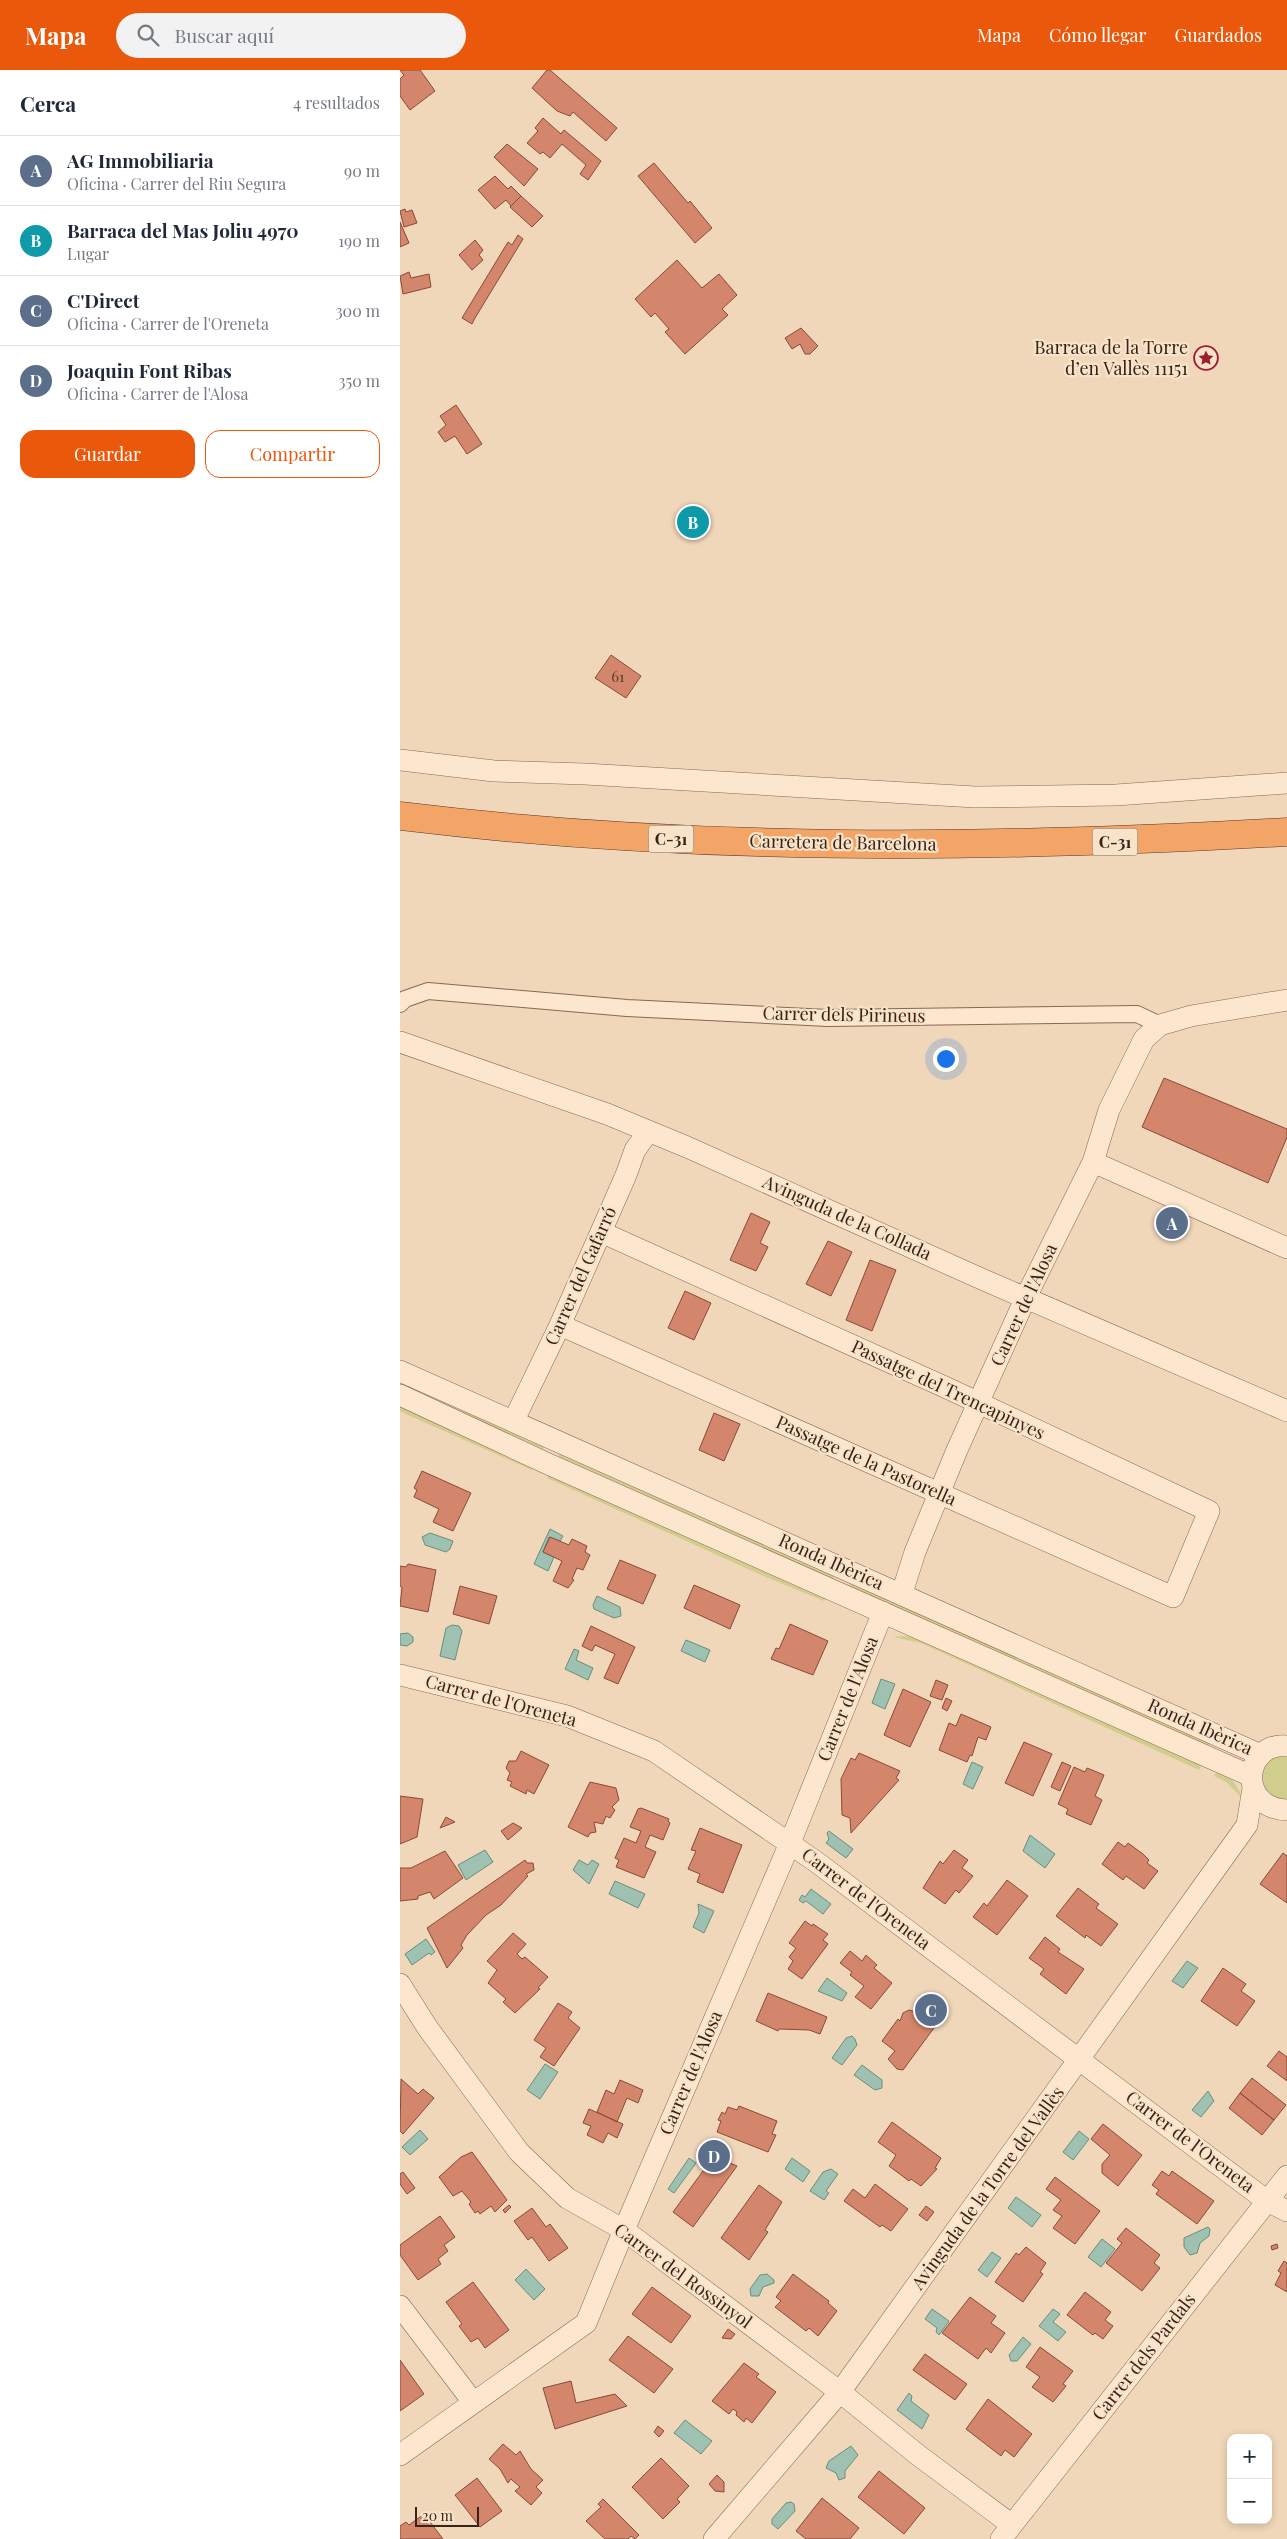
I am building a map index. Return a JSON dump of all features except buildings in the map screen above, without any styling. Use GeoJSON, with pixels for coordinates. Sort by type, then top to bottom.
{"type":"FeatureCollection","features":[{"type":"Feature","properties":{"kind":"highway","name":"Carretera de Barcelona"},"geometry":{"type":"LineString","coordinates":[[400,816],[586,834],[722,841],[942,845],[1121,842],[1287,832]]}},
{"type":"Feature","properties":{"kind":"street"},"geometry":{"type":"LineString","coordinates":[[400,760],[494,771],[586,774],[975,798],[1116,795],[1287,783]]}},
{"type":"Feature","properties":{"kind":"street","name":"Carrer dels Pirineus"},"geometry":{"type":"LineString","coordinates":[[400,1004],[405,999],[428,991],[627,1008],[828,1018],[1136,1014],[1160,1025]]}},
{"type":"Feature","properties":{"kind":"street"},"geometry":{"type":"LineString","coordinates":[[1160,1025],[1191,1016],[1287,1000]]}},
{"type":"Feature","properties":{"kind":"street","name":"Carrer de l'Alosa"},"geometry":{"type":"LineString","coordinates":[[902,1593],[915,1552],[978,1403],[1026,1297],[1093,1162],[1109,1110],[1144,1038],[1160,1025]]}},
{"type":"Feature","properties":{"kind":"street","name":"Avinguda de la Collada"},"geometry":{"type":"LineString","coordinates":[[400,1042],[607,1114],[1287,1410]]}},
{"type":"Feature","properties":{"kind":"street","name":"Carrer del Gafarró"},"geometry":{"type":"LineString","coordinates":[[514,1420],[560,1324],[634,1150],[648,1132]]}},
{"type":"Feature","properties":{"kind":"street"},"geometry":{"type":"LineString","coordinates":[[1093,1162],[1287,1248]]}},
{"type":"Feature","properties":{"kind":"street","name":"Passatge del Trencapinyes"},"geometry":{"type":"LineString","coordinates":[[600,1232],[978,1403],[1209,1511],[1172,1597]]}},
{"type":"Feature","properties":{"kind":"street","name":"Passatge de la Pastorella"},"geometry":{"type":"LineString","coordinates":[[560,1324],[1172,1597]]}},
{"type":"Feature","properties":{"kind":"street","name":"Ronda Ibèrica"},"geometry":{"type":"LineString","coordinates":[[400,1370],[1261,1755]]}},
{"type":"Feature","properties":{"kind":"street","name":"Ronda Ibèrica"},"geometry":{"type":"LineString","coordinates":[[400,1395],[601,1488],[884,1612],[1252,1782]]}},
{"type":"Feature","properties":{"kind":"street","name":"Carrer de l'Alosa"},"geometry":{"type":"LineString","coordinates":[[400,2455],[586,2323],[790,1843],[884,1612]]}},
{"type":"Feature","properties":{"kind":"street","name":"Carrer de l'Oreneta"},"geometry":{"type":"LineString","coordinates":[[400,1675],[567,1716],[654,1751],[790,1843],[1081,2059],[1267,2201],[1287,2211]]}},
{"type":"Feature","properties":{"kind":"street","name":"Ronda Ibèrica"},"geometry":{"type":"LineString","coordinates":[[1282,1810],[1266,1805],[1258,1798],[1252,1782],[1254,1764],[1261,1755],[1275,1746],[1287,1746]]}},
{"type":"Feature","properties":{"kind":"street","name":"Avinguda de la Torre del Vallès"},"geometry":{"type":"LineString","coordinates":[[714,2539],[840,2392],[1081,2059],[1247,1825],[1252,1782]]}},
{"type":"Feature","properties":{"kind":"street","name":"Avinguda de la Torre del Vallès"},"geometry":{"type":"LineString","coordinates":[[1247,1825],[1282,1810]]}},
{"type":"Feature","properties":{"kind":"street","name":"Carrer del Rossinyol"},"geometry":{"type":"LineString","coordinates":[[400,1984],[427,2027],[519,2152],[568,2198],[624,2230],[840,2392],[1006,2532]]}},
{"type":"Feature","properties":{"kind":"street","name":"Carrer dels Pardals"},"geometry":{"type":"LineString","coordinates":[[1006,2532],[1287,2176]]}},
{"type":"Feature","properties":{"kind":"street"},"geometry":{"type":"LineString","coordinates":[[400,2306],[473,2402]]}},
{"type":"Feature","properties":{"kind":"shaded area"},"geometry":{"type":"Polygon","coordinates":[[[400,1380],[545,1445],[543,1449],[400,1387],[400,1380]]]}},
{"type":"Feature","properties":{"kind":"shaded area"},"geometry":{"type":"Polygon","coordinates":[[[400,1407],[534,1465],[532,1470],[408,1415],[400,1411],[400,1407]]]}},
{"type":"Feature","properties":{"kind":"shaded area"},"geometry":{"type":"Polygon","coordinates":[[[561,1451],[836,1573],[833,1579],[558,1456],[561,1451]]]}},
{"type":"Feature","properties":{"kind":"shaded area"},"geometry":{"type":"Polygon","coordinates":[[[550,1472],[826,1597],[824,1601],[759,1574],[547,1478],[550,1472]]]}},
{"type":"Feature","properties":{"kind":"shaded area"},"geometry":{"type":"Polygon","coordinates":[[[550,1529],[563,1536],[560,1541],[549,1537],[543,1552],[554,1557],[548,1571],[534,1564],[550,1529]]]}},
{"type":"Feature","properties":{"kind":"shaded area"},"geometry":{"type":"Polygon","coordinates":[[[430,1533],[453,1541],[450,1549],[446,1552],[425,1545],[422,1537],[430,1533]]]}},
{"type":"Feature","properties":{"kind":"shaded area"},"geometry":{"type":"Polygon","coordinates":[[[851,1582],[1211,1741],[1208,1748],[849,1587],[851,1582]]]}},
{"type":"Feature","properties":{"kind":"shaded area"},"geometry":{"type":"Polygon","coordinates":[[[597,1596],[620,1607],[621,1616],[614,1618],[594,1609],[593,1605],[597,1596]]]}},
{"type":"Feature","properties":{"kind":"shaded area"},"geometry":{"type":"Polygon","coordinates":[[[452,1625],[459,1626],[462,1631],[455,1660],[440,1656],[446,1628],[452,1625]]]}},
{"type":"Feature","properties":{"kind":"shaded area"},"geometry":{"type":"Polygon","coordinates":[[[408,1633],[413,1637],[413,1642],[407,1646],[400,1645],[400,1634],[408,1633]]]}},
{"type":"Feature","properties":{"kind":"shaded area"},"geometry":{"type":"Polygon","coordinates":[[[893,1637],[919,1638],[1202,1763],[1199,1770],[921,1643],[893,1637]]]}},
{"type":"Feature","properties":{"kind":"shaded area"},"geometry":{"type":"Polygon","coordinates":[[[686,1640],[710,1650],[705,1662],[681,1651],[686,1640]]]}},
{"type":"Feature","properties":{"kind":"shaded area"},"geometry":{"type":"Polygon","coordinates":[[[574,1649],[579,1651],[576,1660],[593,1668],[588,1680],[565,1669],[574,1649]]]}},
{"type":"Feature","properties":{"kind":"shaded area"},"geometry":{"type":"Polygon","coordinates":[[[881,1679],[895,1684],[885,1709],[872,1703],[881,1679]]]}},
{"type":"Feature","properties":{"kind":"shaded area"},"geometry":{"type":"Polygon","coordinates":[[[1280,1753],[1287,1755],[1287,1800],[1271,1798],[1266,1791],[1262,1778],[1264,1768],[1280,1753]]]}},
{"type":"Feature","properties":{"kind":"shaded area"},"geometry":{"type":"Polygon","coordinates":[[[972,1762],[983,1767],[973,1789],[963,1784],[972,1762]]]}},
{"type":"Feature","properties":{"kind":"shaded area"},"geometry":{"type":"Polygon","coordinates":[[[1217,1770],[1233,1781],[1242,1798],[1226,1782],[1214,1776],[1217,1770]]]}},
{"type":"Feature","properties":{"kind":"shaded area"},"geometry":{"type":"Polygon","coordinates":[[[829,1831],[853,1849],[846,1858],[826,1843],[829,1839],[827,1833],[829,1831]]]}},
{"type":"Feature","properties":{"kind":"shaded area"},"geometry":{"type":"Polygon","coordinates":[[[1030,1835],[1055,1854],[1045,1868],[1023,1851],[1030,1835]]]}},
{"type":"Feature","properties":{"kind":"shaded area"},"geometry":{"type":"Polygon","coordinates":[[[485,1850],[493,1862],[466,1880],[458,1865],[485,1850]]]}},
{"type":"Feature","properties":{"kind":"shaded area"},"geometry":{"type":"Polygon","coordinates":[[[579,1860],[588,1865],[592,1860],[599,1864],[589,1884],[573,1870],[579,1860]]]}},
{"type":"Feature","properties":{"kind":"shaded area"},"geometry":{"type":"Polygon","coordinates":[[[615,1881],[645,1894],[638,1908],[609,1894],[615,1881]]]}},
{"type":"Feature","properties":{"kind":"shaded area"},"geometry":{"type":"Polygon","coordinates":[[[811,1889],[831,1904],[823,1914],[806,1901],[803,1903],[799,1900],[802,1895],[805,1897],[811,1889]]]}},
{"type":"Feature","properties":{"kind":"shaded area"},"geometry":{"type":"Polygon","coordinates":[[[698,1904],[714,1911],[704,1933],[693,1927],[699,1913],[698,1904]]]}},
{"type":"Feature","properties":{"kind":"shaded area"},"geometry":{"type":"Polygon","coordinates":[[[426,1939],[435,1952],[431,1955],[429,1953],[412,1965],[405,1954],[426,1939]]]}},
{"type":"Feature","properties":{"kind":"shaded area"},"geometry":{"type":"Polygon","coordinates":[[[1187,1961],[1198,1968],[1183,1988],[1172,1981],[1187,1961]]]}},
{"type":"Feature","properties":{"kind":"shaded area"},"geometry":{"type":"Polygon","coordinates":[[[827,1978],[847,1993],[842,2001],[818,1991],[827,1978]]]}},
{"type":"Feature","properties":{"kind":"shaded area"},"geometry":{"type":"Polygon","coordinates":[[[852,2036],[857,2045],[842,2065],[832,2058],[846,2038],[852,2036]]]}},
{"type":"Feature","properties":{"kind":"shaded area"},"geometry":{"type":"Polygon","coordinates":[[[545,2064],[558,2072],[540,2099],[527,2090],[545,2064]]]}},
{"type":"Feature","properties":{"kind":"shaded area"},"geometry":{"type":"Polygon","coordinates":[[[862,2065],[882,2080],[882,2088],[875,2090],[854,2075],[862,2065]]]}},
{"type":"Feature","properties":{"kind":"shaded area"},"geometry":{"type":"Polygon","coordinates":[[[1208,2091],[1214,2101],[1201,2117],[1192,2110],[1208,2091]]]}},
{"type":"Feature","properties":{"kind":"shaded area"},"geometry":{"type":"Polygon","coordinates":[[[420,2130],[428,2139],[410,2155],[402,2147],[420,2130]]]}},
{"type":"Feature","properties":{"kind":"shaded area"},"geometry":{"type":"Polygon","coordinates":[[[1079,2131],[1089,2139],[1073,2160],[1063,2152],[1079,2131]]]}},
{"type":"Feature","properties":{"kind":"shaded area"},"geometry":{"type":"Polygon","coordinates":[[[689,2158],[696,2163],[674,2193],[668,2189],[689,2158]]]}},
{"type":"Feature","properties":{"kind":"shaded area"},"geometry":{"type":"Polygon","coordinates":[[[792,2158],[810,2171],[803,2182],[785,2169],[792,2158]]]}},
{"type":"Feature","properties":{"kind":"shaded area"},"geometry":{"type":"Polygon","coordinates":[[[831,2169],[838,2174],[826,2191],[829,2193],[824,2200],[810,2191],[823,2172],[831,2169]]]}},
{"type":"Feature","properties":{"kind":"shaded area"},"geometry":{"type":"Polygon","coordinates":[[[1016,2197],[1041,2215],[1032,2227],[1008,2208],[1016,2197]]]}},
{"type":"Feature","properties":{"kind":"shaded area"},"geometry":{"type":"Polygon","coordinates":[[[1208,2227],[1210,2229],[1209,2236],[1200,2243],[1197,2253],[1190,2255],[1184,2247],[1184,2238],[1208,2227]]]}},
{"type":"Feature","properties":{"kind":"shaded area"},"geometry":{"type":"Polygon","coordinates":[[[1102,2239],[1115,2249],[1101,2267],[1088,2257],[1102,2239]]]}},
{"type":"Feature","properties":{"kind":"shaded area"},"geometry":{"type":"Polygon","coordinates":[[[992,2252],[1001,2258],[987,2277],[978,2270],[992,2252]]]}},
{"type":"Feature","properties":{"kind":"shaded area"},"geometry":{"type":"Polygon","coordinates":[[[526,2269],[545,2289],[534,2300],[515,2280],[526,2269]]]}},
{"type":"Feature","properties":{"kind":"shaded area"},"geometry":{"type":"Polygon","coordinates":[[[767,2274],[774,2280],[774,2283],[763,2287],[759,2296],[751,2296],[750,2289],[760,2275],[767,2274]]]}},
{"type":"Feature","properties":{"kind":"shaded area"},"geometry":{"type":"Polygon","coordinates":[[[932,2309],[949,2321],[939,2335],[936,2332],[937,2328],[925,2319],[932,2309]]]}},
{"type":"Feature","properties":{"kind":"shaded area"},"geometry":{"type":"Polygon","coordinates":[[[1053,2309],[1060,2314],[1053,2322],[1066,2332],[1058,2341],[1039,2326],[1053,2309]]]}},
{"type":"Feature","properties":{"kind":"shaded area"},"geometry":{"type":"Polygon","coordinates":[[[1023,2337],[1031,2344],[1017,2361],[1011,2361],[1009,2355],[1023,2337]]]}},
{"type":"Feature","properties":{"kind":"shaded area"},"geometry":{"type":"Polygon","coordinates":[[[909,2393],[912,2396],[911,2401],[929,2415],[922,2429],[897,2410],[909,2393]]]}},
{"type":"Feature","properties":{"kind":"shaded area"},"geometry":{"type":"Polygon","coordinates":[[[685,2420],[712,2441],[701,2454],[674,2433],[685,2420]]]}},
{"type":"Feature","properties":{"kind":"shaded area"},"geometry":{"type":"Polygon","coordinates":[[[851,2446],[858,2455],[845,2471],[845,2478],[839,2480],[836,2473],[826,2468],[829,2461],[851,2446]]]}},
{"type":"Feature","properties":{"kind":"shaded area"},"geometry":{"type":"Polygon","coordinates":[[[791,2502],[794,2504],[795,2511],[778,2529],[772,2524],[772,2519],[786,2503],[791,2502]]]}},
{"type":"Feature","properties":{"kind":"place","name":"Barraca de la Torre d’en Vallès 11151"},"geometry":{"type":"Point","coordinates":[1206,358]}},
{"type":"Feature","properties":{"kind":"place","name":"Barraca del Mas Joliu 4970"},"geometry":{"type":"Point","coordinates":[693,522]}},
{"type":"Feature","properties":{"kind":"place","name":"AG Immobiliaria"},"geometry":{"type":"Point","coordinates":[1172,1223]}},
{"type":"Feature","properties":{"kind":"place","name":"C'Direct"},"geometry":{"type":"Point","coordinates":[931,2010]}},
{"type":"Feature","properties":{"kind":"place","name":"Joaquin Font Ribas"},"geometry":{"type":"Point","coordinates":[714,2156]}}]}
